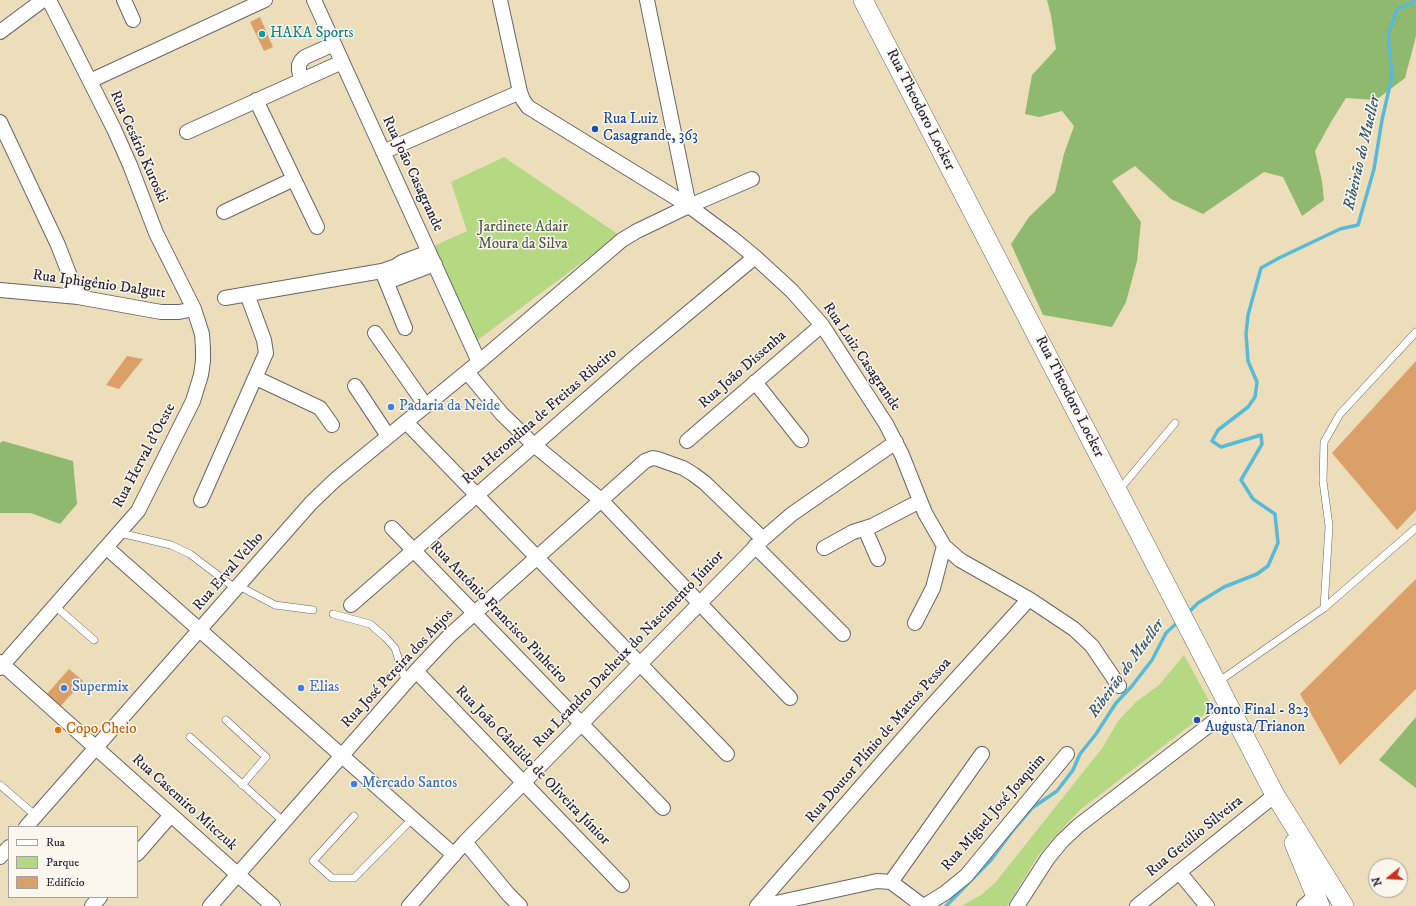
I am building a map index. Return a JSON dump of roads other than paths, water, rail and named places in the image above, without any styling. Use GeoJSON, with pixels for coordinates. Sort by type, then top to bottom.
{"type":"FeatureCollection","features":[{"type":"Feature","properties":{"kind":"main road","name":"Rua Theodoro Locker"},"geometry":{"type":"LineString","coordinates":[[863,0],[1275,795],[1344,906]]}},
{"type":"Feature","properties":{"kind":"main road","name":"Rua Theodoro Locker"},"geometry":{"type":"LineString","coordinates":[[1275,795],[1313,903]]}},
{"type":"Feature","properties":{"kind":"street"},"geometry":{"type":"LineString","coordinates":[[0,32],[43,0]]}},
{"type":"Feature","properties":{"kind":"street","name":"Rua Cesário Kuroski"},"geometry":{"type":"LineString","coordinates":[[49,0],[123,148],[165,253],[194,309]]}},
{"type":"Feature","properties":{"kind":"street"},"geometry":{"type":"LineString","coordinates":[[124,0],[133,20]]}},
{"type":"Feature","properties":{"kind":"street"},"geometry":{"type":"LineString","coordinates":[[90,81],[265,0]]}},
{"type":"Feature","properties":{"kind":"street","name":"Rua João Casagrande"},"geometry":{"type":"LineString","coordinates":[[314,0],[479,362]]}},
{"type":"Feature","properties":{"kind":"street","name":"Rua Luiz Casagrande"},"geometry":{"type":"LineString","coordinates":[[500,0],[520,92],[528,107],[689,206],[732,238],[792,291],[822,324],[874,405],[896,442],[920,501],[944,546],[960,560],[1029,600],[1084,637],[1100,657],[1119,686]]}},
{"type":"Feature","properties":{"kind":"street"},"geometry":{"type":"LineString","coordinates":[[647,0],[689,206]]}},
{"type":"Feature","properties":{"kind":"street"},"geometry":{"type":"LineString","coordinates":[[301,80],[299,70],[299,64],[301,61],[305,57],[334,44]]}},
{"type":"Feature","properties":{"kind":"street"},"geometry":{"type":"LineString","coordinates":[[186,132],[342,62]]}},
{"type":"Feature","properties":{"kind":"street"},"geometry":{"type":"LineString","coordinates":[[383,152],[520,92]]}},
{"type":"Feature","properties":{"kind":"street"},"geometry":{"type":"LineString","coordinates":[[256,100],[317,227]]}},
{"type":"Feature","properties":{"kind":"street"},"geometry":{"type":"LineString","coordinates":[[0,122],[58,245],[78,297]]}},
{"type":"Feature","properties":{"kind":"street"},"geometry":{"type":"LineString","coordinates":[[224,212],[294,179]]}},
{"type":"Feature","properties":{"kind":"street","name":"Rua Erval Velho"},"geometry":{"type":"LineString","coordinates":[[27,826],[323,490],[479,362],[622,240],[637,231],[689,206],[752,179]]}},
{"type":"Feature","properties":{"kind":"street"},"geometry":{"type":"LineString","coordinates":[[385,277],[402,262],[429,252]]}},
{"type":"Feature","properties":{"kind":"street","name":"Rua Herondina de Freitas Ribeiro"},"geometry":{"type":"LineString","coordinates":[[351,605],[634,358],[755,257]]}},
{"type":"Feature","properties":{"kind":"street"},"geometry":{"type":"LineString","coordinates":[[225,298],[385,277],[435,264]]}},
{"type":"Feature","properties":{"kind":"street"},"geometry":{"type":"LineString","coordinates":[[385,277],[405,328]]}},
{"type":"Feature","properties":{"kind":"street","name":"Rua Iphigênio Dalgutt"},"geometry":{"type":"LineString","coordinates":[[0,290],[78,297],[161,312],[179,312],[194,309]]}},
{"type":"Feature","properties":{"kind":"street"},"geometry":{"type":"LineString","coordinates":[[201,500],[265,359],[266,347],[247,294]]}},
{"type":"Feature","properties":{"kind":"street","name":"Rua Herval d'Oeste"},"geometry":{"type":"LineString","coordinates":[[1,665],[134,518],[143,503],[193,402],[201,375],[203,348],[202,334],[194,309]]}},
{"type":"Feature","properties":{"kind":"street","name":"Rua João Dissenha"},"geometry":{"type":"LineString","coordinates":[[687,440],[822,324]]}},
{"type":"Feature","properties":{"kind":"street"},"geometry":{"type":"LineString","coordinates":[[375,333],[426,406]]}},
{"type":"Feature","properties":{"kind":"street"},"geometry":{"type":"LineString","coordinates":[[467,372],[502,414],[534,445],[601,500],[790,698]]}},
{"type":"Feature","properties":{"kind":"street"},"geometry":{"type":"LineString","coordinates":[[256,378],[320,408],[332,425]]}},
{"type":"Feature","properties":{"kind":"street"},"geometry":{"type":"LineString","coordinates":[[755,382],[801,440]]}},
{"type":"Feature","properties":{"kind":"street"},"geometry":{"type":"LineString","coordinates":[[355,386],[388,436]]}},
{"type":"Feature","properties":{"kind":"street"},"geometry":{"type":"LineString","coordinates":[[406,422],[727,754]]}},
{"type":"Feature","properties":{"kind":"street","name":"Rua Leandro Dacheux do Nascimento Júnior"},"geometry":{"type":"LineString","coordinates":[[409,906],[465,842],[759,542],[792,514],[896,442]]}},
{"type":"Feature","properties":{"kind":"street","name":"Rua José Pereira dos Anjos"},"geometry":{"type":"LineString","coordinates":[[210,906],[416,671],[450,635],[649,459],[658,459],[683,468],[705,483],[759,542]]}},
{"type":"Feature","properties":{"kind":"street"},"geometry":{"type":"LineString","coordinates":[[824,548],[853,532],[865,529],[878,523],[920,501]]}},
{"type":"Feature","properties":{"kind":"street","name":"Rua Antônio Francisco Pinheiro"},"geometry":{"type":"LineString","coordinates":[[392,528],[663,808]]}},
{"type":"Feature","properties":{"kind":"street"},"geometry":{"type":"LineString","coordinates":[[865,529],[878,559]]}},
{"type":"Feature","properties":{"kind":"street"},"geometry":{"type":"LineString","coordinates":[[759,542],[843,634]]}},
{"type":"Feature","properties":{"kind":"street"},"geometry":{"type":"LineString","coordinates":[[915,623],[933,588],[944,546]]}},
{"type":"Feature","properties":{"kind":"street"},"geometry":{"type":"LineString","coordinates":[[107,548],[454,855]]}},
{"type":"Feature","properties":{"kind":"street","name":"Rua Doutor Plínio de Mattos Pessoa"},"geometry":{"type":"LineString","coordinates":[[757,906],[927,710],[1029,600]]}},
{"type":"Feature","properties":{"kind":"street","name":"Rua Casemiro Mitczuk"},"geometry":{"type":"LineString","coordinates":[[1,665],[273,906]]}},
{"type":"Feature","properties":{"kind":"street","name":"Rua João Cândido de Oliveira Júnior"},"geometry":{"type":"LineString","coordinates":[[416,671],[622,885]]}},
{"type":"Feature","properties":{"kind":"street"},"geometry":{"type":"LineString","coordinates":[[1023,904],[1048,858],[1062,840],[1078,826],[1230,709]]}},
{"type":"Feature","properties":{"kind":"street"},"geometry":{"type":"LineString","coordinates":[[891,882],[982,754]]}},
{"type":"Feature","properties":{"kind":"street","name":"Rua Miguel José Joaquim"},"geometry":{"type":"LineString","coordinates":[[923,906],[939,897],[966,876],[1067,754]]}},
{"type":"Feature","properties":{"kind":"street","name":"Rua Getúlio Silveira"},"geometry":{"type":"LineString","coordinates":[[1137,906],[1275,795]]}},
{"type":"Feature","properties":{"kind":"street"},"geometry":{"type":"LineString","coordinates":[[138,853],[171,815]]}},
{"type":"Feature","properties":{"kind":"street"},"geometry":{"type":"LineString","coordinates":[[465,842],[508,894],[520,906]]}},
{"type":"Feature","properties":{"kind":"street"},"geometry":{"type":"LineString","coordinates":[[0,857],[8,848]]}},
{"type":"Feature","properties":{"kind":"street"},"geometry":{"type":"LineString","coordinates":[[1179,872],[1207,906]]}},
{"type":"Feature","properties":{"kind":"street"},"geometry":{"type":"LineString","coordinates":[[762,906],[871,882],[884,881],[891,882],[923,906]]}},
{"type":"Feature","properties":{"kind":"street"},"geometry":{"type":"LineString","coordinates":[[92,906],[99,898]]}},
{"type":"Feature","properties":{"kind":"lane"},"geometry":{"type":"LineString","coordinates":[[1324,608],[1329,526],[1323,480],[1324,442],[1340,414],[1416,332]]}},
{"type":"Feature","properties":{"kind":"lane"},"geometry":{"type":"LineString","coordinates":[[1117,491],[1175,423]]}},
{"type":"Feature","properties":{"kind":"lane"},"geometry":{"type":"LineString","coordinates":[[1217,683],[1324,608],[1416,528]]}},
{"type":"Feature","properties":{"kind":"lane"},"geometry":{"type":"LineString","coordinates":[[120,533],[172,546],[190,554],[237,587],[275,604],[313,610]]}},
{"type":"Feature","properties":{"kind":"lane"},"geometry":{"type":"LineString","coordinates":[[55,606],[94,640]]}},
{"type":"Feature","properties":{"kind":"lane"},"geometry":{"type":"LineString","coordinates":[[334,614],[370,624],[385,637],[395,648],[406,683]]}},
{"type":"Feature","properties":{"kind":"lane"},"geometry":{"type":"LineString","coordinates":[[226,720],[266,757],[242,785]]}},
{"type":"Feature","properties":{"kind":"lane"},"geometry":{"type":"LineString","coordinates":[[190,737],[284,822]]}},
{"type":"Feature","properties":{"kind":"lane"},"geometry":{"type":"LineString","coordinates":[[0,785],[36,816]]}},
{"type":"Feature","properties":{"kind":"lane"},"geometry":{"type":"LineString","coordinates":[[354,816],[313,861],[332,878],[354,878],[412,819]]}},
{"type":"Feature","properties":{"kind":"waterway","name":"Ribeirão do Mueller"},"geometry":{"type":"LineString","coordinates":[[1188,613],[1198,603],[1224,587],[1257,574],[1268,566],[1278,543],[1275,514],[1253,499],[1241,480],[1262,444],[1261,435],[1221,447],[1212,441],[1218,430],[1248,407],[1255,397],[1257,382],[1248,361],[1246,334],[1248,315],[1261,268],[1340,229],[1358,225],[1374,169],[1382,120],[1392,76],[1388,35],[1397,9],[1412,3],[1413,0]]}},
{"type":"Feature","properties":{"kind":"waterway","name":"Ribeirão do Mueller"},"geometry":{"type":"LineString","coordinates":[[946,906],[991,860],[1032,808],[1057,791],[1073,770],[1080,754],[1096,734],[1116,703],[1132,686],[1152,660],[1166,633],[1179,621]]}},
{"type":"Feature","properties":{"kind":"place","name":"HAKA Sports"},"geometry":{"type":"Point","coordinates":[262,34]}},
{"type":"Feature","properties":{"kind":"place","name":"Rua Luiz Casagrande, 363"},"geometry":{"type":"Point","coordinates":[595,129]}},
{"type":"Feature","properties":{"kind":"place","name":"Padaria da Neide"},"geometry":{"type":"Point","coordinates":[391,407]}},
{"type":"Feature","properties":{"kind":"place","name":"Supermix"},"geometry":{"type":"Point","coordinates":[64,688]}},
{"type":"Feature","properties":{"kind":"place","name":"Elias"},"geometry":{"type":"Point","coordinates":[301,688]}},
{"type":"Feature","properties":{"kind":"place","name":"Ponto Final - 823 Augusta/Trianon"},"geometry":{"type":"Point","coordinates":[1197,720]}},
{"type":"Feature","properties":{"kind":"place","name":"Copo Cheio"},"geometry":{"type":"Point","coordinates":[58,730]}},
{"type":"Feature","properties":{"kind":"place","name":"Mercado Santos"},"geometry":{"type":"Point","coordinates":[354,784]}},
{"type":"Feature","properties":{"kind":"park label","name":"Jardinete Adair Moura da Silva"},"geometry":{"type":"Point","coordinates":[523,236]}}]}
